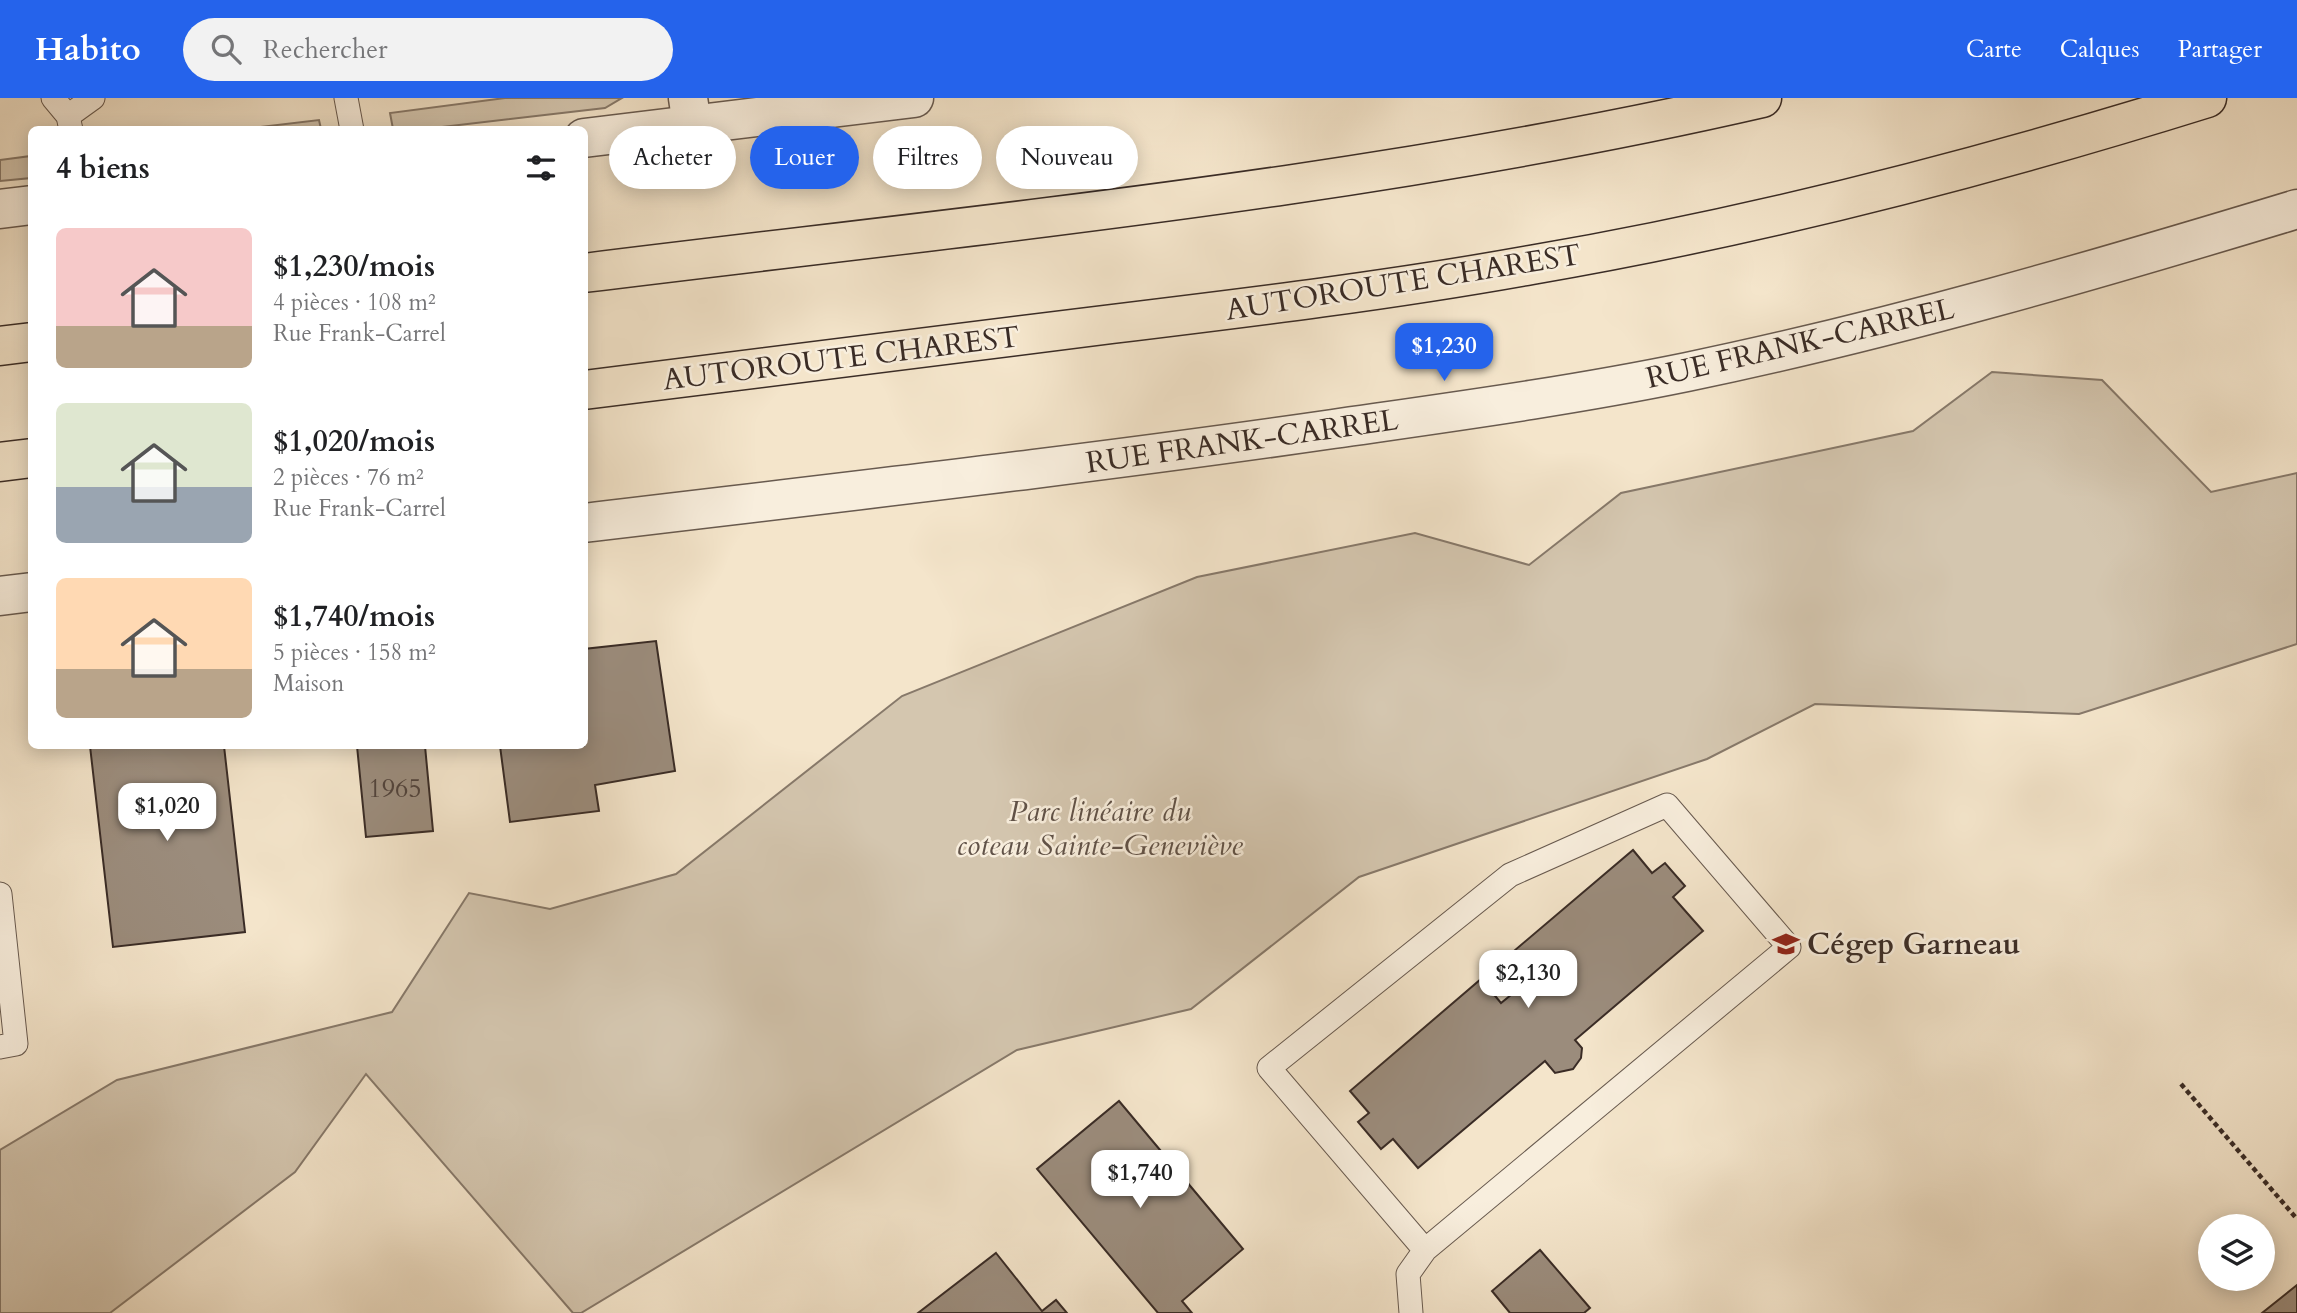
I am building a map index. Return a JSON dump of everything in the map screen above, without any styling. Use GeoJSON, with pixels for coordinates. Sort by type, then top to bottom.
{"type":"FeatureCollection","features":[{"type":"Feature","properties":{"kind":"highway"},"geometry":{"type":"LineString","coordinates":[[588,272],[1385,172],[1600,133],[1762,98]]}},
{"type":"Feature","properties":{"kind":"highway","name":"AUTOROUTE CHAREST"},"geometry":{"type":"LineString","coordinates":[[588,389],[1310,299],[1533,265],[1753,221],[1863,194],[2078,137],[2207,98]]}},
{"type":"Feature","properties":{"kind":"highway"},"geometry":{"type":"LineString","coordinates":[[0,346],[28,342]]}},
{"type":"Feature","properties":{"kind":"highway"},"geometry":{"type":"LineString","coordinates":[[0,461],[28,458]]}},
{"type":"Feature","properties":{"kind":"street"},"geometry":{"type":"LineString","coordinates":[[588,137],[690,112],[914,98]]}},
{"type":"Feature","properties":{"kind":"street"},"geometry":{"type":"LineString","coordinates":[[0,209],[28,206]]}},
{"type":"Feature","properties":{"kind":"street","name":"RUE FRANK-CARREL"},"geometry":{"type":"LineString","coordinates":[[588,523],[1200,448],[1487,407],[1672,375],[1885,327],[2116,264],[2297,209]]}},
{"type":"Feature","properties":{"kind":"street"},"geometry":{"type":"LineString","coordinates":[[0,596],[28,592]]}},
{"type":"Feature","properties":{"kind":"lane"},"geometry":{"type":"LineString","coordinates":[[53,98],[69,123],[93,98]]}},
{"type":"Feature","properties":{"kind":"lane"},"geometry":{"type":"LineString","coordinates":[[346,98],[351,126]]}},
{"type":"Feature","properties":{"kind":"lane"},"geometry":{"type":"LineString","coordinates":[[1411,1313],[1408,1274],[1425,1250],[1789,947],[1667,805],[1510,875],[1269,1068],[1425,1250]]}},
{"type":"Feature","properties":{"kind":"lane"},"geometry":{"type":"LineString","coordinates":[[0,894],[16,1044],[0,1047]]}},
{"type":"Feature","properties":{"kind":"path"},"geometry":{"type":"LineString","coordinates":[[2181,1084],[2297,1219]]}},
{"type":"Feature","properties":{"kind":"green space"},"geometry":{"type":"Polygon","coordinates":[[[505,98],[622,98],[605,108],[451,126],[392,126],[390,113],[505,98]]]}},
{"type":"Feature","properties":{"kind":"green space"},"geometry":{"type":"Polygon","coordinates":[[[319,120],[320,126],[268,126],[319,120]]]}},
{"type":"Feature","properties":{"kind":"green space"},"geometry":{"type":"Polygon","coordinates":[[[28,156],[28,178],[0,181],[0,160],[28,156]]]}},
{"type":"Feature","properties":{"kind":"green space","name":"Parc linéaire du coteau Sainte-Geneviève"},"geometry":{"type":"Polygon","coordinates":[[[1992,372],[2102,380],[2211,492],[2297,473],[2297,644],[2079,714],[1815,704],[1707,759],[1359,877],[1191,1009],[1017,1050],[581,1313],[573,1313],[366,1074],[295,1172],[110,1313],[0,1313],[0,1150],[117,1080],[392,1012],[469,893],[550,909],[676,874],[902,696],[1197,577],[1415,533],[1529,565],[1621,493],[1913,431],[1992,372]]]}},
{"type":"Feature","properties":{"kind":"building"},"geometry":{"type":"Polygon","coordinates":[[[656,641],[675,771],[595,785],[599,811],[510,822],[500,749],[588,749],[588,649],[656,641]]]}},
{"type":"Feature","properties":{"kind":"building"},"geometry":{"type":"Polygon","coordinates":[[[90,749],[224,749],[245,932],[113,947],[90,749]]]}},
{"type":"Feature","properties":{"kind":"building"},"geometry":{"type":"Polygon","coordinates":[[[357,749],[425,749],[433,831],[366,837],[357,749]]]}},
{"type":"Feature","properties":{"kind":"building"},"geometry":{"type":"Polygon","coordinates":[[[1633,850],[1652,873],[1665,863],[1685,886],[1673,897],[1703,931],[1575,1040],[1582,1048],[1581,1058],[1573,1069],[1555,1073],[1545,1061],[1418,1168],[1393,1139],[1381,1149],[1358,1122],[1369,1113],[1350,1091],[1481,979],[1501,1003],[1522,986],[1501,962],[1633,850]]]}},
{"type":"Feature","properties":{"kind":"building"},"geometry":{"type":"Polygon","coordinates":[[[1119,1101],[1243,1249],[1182,1301],[1192,1313],[1158,1313],[1037,1169],[1119,1101]]]}},
{"type":"Feature","properties":{"kind":"building"},"geometry":{"type":"Polygon","coordinates":[[[1540,1250],[1590,1308],[1584,1313],[1510,1313],[1492,1291],[1540,1250]]]}},
{"type":"Feature","properties":{"kind":"building"},"geometry":{"type":"Polygon","coordinates":[[[996,1253],[1042,1311],[1056,1300],[1067,1313],[918,1313],[996,1253]]]}},
{"type":"Feature","properties":{"kind":"building"},"geometry":{"type":"Polygon","coordinates":[[[2297,1285],[2297,1313],[2262,1313],[2297,1285]]]}},
{"type":"Feature","properties":{"kind":"place","name":"Cégep Garneau"},"geometry":{"type":"Point","coordinates":[1786,944]}}]}
